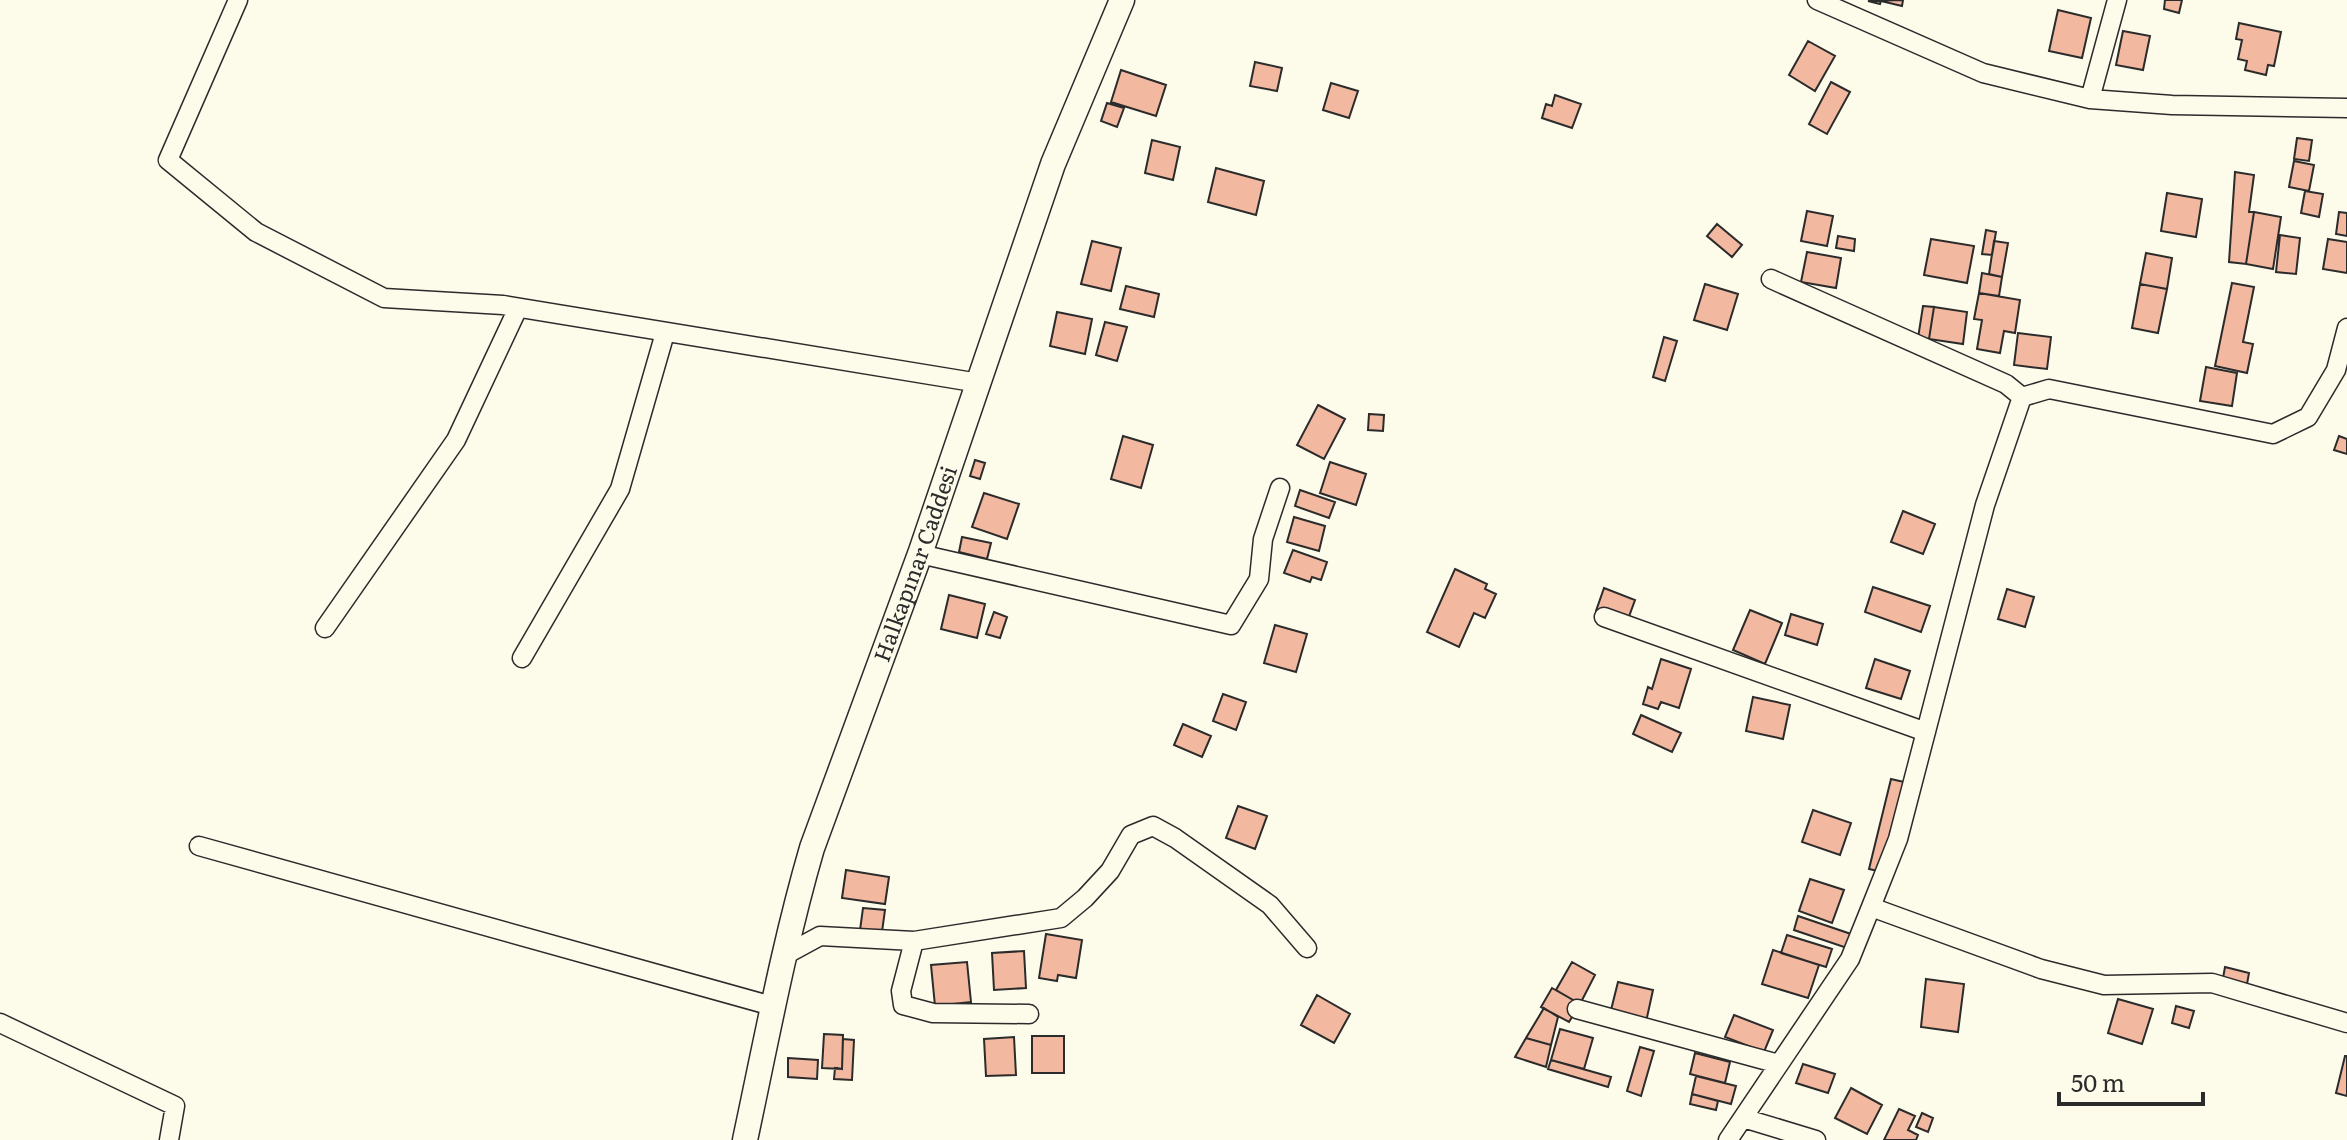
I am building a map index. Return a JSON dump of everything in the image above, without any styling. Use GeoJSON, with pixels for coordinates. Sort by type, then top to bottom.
{"type":"FeatureCollection","features":[{"type":"Feature","properties":{"kind":"main road","name":"Halkapınar Caddesi"},"geometry":{"type":"LineString","coordinates":[[745,1140],[772,1006],[812,848],[920,554],[1053,164],[1122,0]]}},
{"type":"Feature","properties":{"kind":"street"},"geometry":{"type":"LineString","coordinates":[[238,0],[168,160],[256,232],[384,298],[518,308],[979,383]]}},
{"type":"Feature","properties":{"kind":"street"},"geometry":{"type":"LineString","coordinates":[[1817,0],[1983,73],[2090,99],[2172,105],[2347,108]]}},
{"type":"Feature","properties":{"kind":"street"},"geometry":{"type":"LineString","coordinates":[[2090,99],[2117,0]]}},
{"type":"Feature","properties":{"kind":"street"},"geometry":{"type":"LineString","coordinates":[[1771,279],[2006,384],[2022,397]]}},
{"type":"Feature","properties":{"kind":"street"},"geometry":{"type":"LineString","coordinates":[[325,628],[456,440],[518,308]]}},
{"type":"Feature","properties":{"kind":"street"},"geometry":{"type":"LineString","coordinates":[[2022,397],[2049,389],[2273,434],[2308,417],[2336,370],[2347,328]]}},
{"type":"Feature","properties":{"kind":"street"},"geometry":{"type":"LineString","coordinates":[[522,658],[620,489],[665,333]]}},
{"type":"Feature","properties":{"kind":"street"},"geometry":{"type":"LineString","coordinates":[[1728,1140],[1850,959],[1898,839],[1985,505],[2022,397]]}},
{"type":"Feature","properties":{"kind":"street"},"geometry":{"type":"LineString","coordinates":[[920,554],[1231,625],[1259,579],[1263,539],[1280,488]]}},
{"type":"Feature","properties":{"kind":"street"},"geometry":{"type":"LineString","coordinates":[[1604,617],[1926,732]]}},
{"type":"Feature","properties":{"kind":"street"},"geometry":{"type":"LineString","coordinates":[[785,955],[820,936],[914,941],[1061,918],[1110,871],[1131,835],[1153,826],[1270,905],[1307,948]]}},
{"type":"Feature","properties":{"kind":"street"},"geometry":{"type":"LineString","coordinates":[[199,846],[772,1006]]}},
{"type":"Feature","properties":{"kind":"street"},"geometry":{"type":"LineString","coordinates":[[1871,907],[2041,969],[2104,985],[2212,983],[2347,1023]]}},
{"type":"Feature","properties":{"kind":"street"},"geometry":{"type":"LineString","coordinates":[[914,941],[901,991],[903,1005],[933,1013],[1029,1014]]}},
{"type":"Feature","properties":{"kind":"street"},"geometry":{"type":"LineString","coordinates":[[1577,1009],[1779,1064]]}},
{"type":"Feature","properties":{"kind":"street"},"geometry":{"type":"LineString","coordinates":[[0,1023],[175,1106],[169,1140]]}},
{"type":"Feature","properties":{"kind":"street"},"geometry":{"type":"LineString","coordinates":[[1743,1118],[1816,1140]]}},
{"type":"Feature","properties":{"kind":"building"},"geometry":{"type":"Polygon","coordinates":[[[1903,0],[1902,6],[1868,1],[1903,0]]]}},
{"type":"Feature","properties":{"kind":"building"},"geometry":{"type":"Polygon","coordinates":[[[2165,0],[2182,0],[2179,13],[2164,9],[2165,0]]]}},
{"type":"Feature","properties":{"kind":"building"},"geometry":{"type":"Polygon","coordinates":[[[2058,10],[2091,18],[2082,58],[2049,51],[2058,10]]]}},
{"type":"Feature","properties":{"kind":"building"},"geometry":{"type":"Polygon","coordinates":[[[2239,23],[2281,32],[2274,66],[2268,65],[2266,75],[2245,70],[2247,61],[2238,59],[2242,40],[2236,39],[2239,23]]]}},
{"type":"Feature","properties":{"kind":"building"},"geometry":{"type":"Polygon","coordinates":[[[2123,31],[2150,36],[2143,70],[2116,65],[2123,31]]]}},
{"type":"Feature","properties":{"kind":"building"},"geometry":{"type":"Polygon","coordinates":[[[1808,41],[1835,56],[1815,91],[1789,75],[1808,41]]]}},
{"type":"Feature","properties":{"kind":"building"},"geometry":{"type":"Polygon","coordinates":[[[1255,62],[1282,68],[1277,91],[1250,86],[1255,62]]]}},
{"type":"Feature","properties":{"kind":"building"},"geometry":{"type":"Polygon","coordinates":[[[1121,70],[1166,85],[1156,116],[1111,102],[1121,70]]]}},
{"type":"Feature","properties":{"kind":"building"},"geometry":{"type":"Polygon","coordinates":[[[1831,82],[1850,92],[1827,134],[1809,124],[1831,82]]]}},
{"type":"Feature","properties":{"kind":"building"},"geometry":{"type":"Polygon","coordinates":[[[1331,83],[1358,91],[1349,118],[1323,110],[1331,83]]]}},
{"type":"Feature","properties":{"kind":"building"},"geometry":{"type":"Polygon","coordinates":[[[1555,95],[1581,104],[1572,128],[1542,118],[1546,104],[1552,106],[1555,95]]]}},
{"type":"Feature","properties":{"kind":"building"},"geometry":{"type":"Polygon","coordinates":[[[1107,103],[1124,108],[1117,127],[1101,121],[1107,103]]]}},
{"type":"Feature","properties":{"kind":"building"},"geometry":{"type":"Polygon","coordinates":[[[2297,138],[2312,140],[2309,161],[2294,159],[2297,138]]]}},
{"type":"Feature","properties":{"kind":"building"},"geometry":{"type":"Polygon","coordinates":[[[1152,140],[1180,147],[1173,180],[1145,173],[1152,140]]]}},
{"type":"Feature","properties":{"kind":"building"},"geometry":{"type":"Polygon","coordinates":[[[2294,161],[2314,165],[2309,191],[2289,187],[2294,161]]]}},
{"type":"Feature","properties":{"kind":"building"},"geometry":{"type":"Polygon","coordinates":[[[1216,168],[1264,181],[1256,215],[1208,202],[1216,168]]]}},
{"type":"Feature","properties":{"kind":"building"},"geometry":{"type":"Polygon","coordinates":[[[2235,172],[2254,175],[2249,212],[2254,212],[2246,264],[2229,262],[2235,172]]]}},
{"type":"Feature","properties":{"kind":"building"},"geometry":{"type":"Polygon","coordinates":[[[2305,191],[2323,194],[2319,217],[2301,213],[2305,191]]]}},
{"type":"Feature","properties":{"kind":"building"},"geometry":{"type":"Polygon","coordinates":[[[2167,193],[2202,199],[2196,237],[2161,231],[2167,193]]]}},
{"type":"Feature","properties":{"kind":"building"},"geometry":{"type":"Polygon","coordinates":[[[1807,211],[1833,216],[1827,246],[1801,241],[1807,211]]]}},
{"type":"Feature","properties":{"kind":"building"},"geometry":{"type":"Polygon","coordinates":[[[2254,212],[2281,217],[2273,269],[2246,264],[2254,212]]]}},
{"type":"Feature","properties":{"kind":"building"},"geometry":{"type":"Polygon","coordinates":[[[2339,212],[2347,213],[2347,236],[2336,234],[2339,212]]]}},
{"type":"Feature","properties":{"kind":"building"},"geometry":{"type":"Polygon","coordinates":[[[1717,224],[1742,245],[1732,257],[1707,236],[1717,224]]]}},
{"type":"Feature","properties":{"kind":"building"},"geometry":{"type":"Polygon","coordinates":[[[1986,230],[1996,232],[1992,255],[1982,254],[1986,230]]]}},
{"type":"Feature","properties":{"kind":"building"},"geometry":{"type":"Polygon","coordinates":[[[2280,235],[2300,238],[2296,274],[2276,272],[2280,235]]]}},
{"type":"Feature","properties":{"kind":"building"},"geometry":{"type":"Polygon","coordinates":[[[1838,236],[1855,239],[1854,251],[1836,248],[1838,236]]]}},
{"type":"Feature","properties":{"kind":"building"},"geometry":{"type":"Polygon","coordinates":[[[1931,239],[1974,246],[1967,283],[1924,275],[1931,239]]]}},
{"type":"Feature","properties":{"kind":"building"},"geometry":{"type":"Polygon","coordinates":[[[2328,239],[2347,242],[2347,273],[2323,269],[2328,239]]]}},
{"type":"Feature","properties":{"kind":"building"},"geometry":{"type":"Polygon","coordinates":[[[1092,241],[1121,248],[1111,291],[1081,284],[1092,241]]]}},
{"type":"Feature","properties":{"kind":"building"},"geometry":{"type":"Polygon","coordinates":[[[1994,241],[2008,243],[2002,277],[1989,274],[1994,241]]]}},
{"type":"Feature","properties":{"kind":"building"},"geometry":{"type":"Polygon","coordinates":[[[1807,252],[1841,258],[1836,288],[1801,282],[1807,252]]]}},
{"type":"Feature","properties":{"kind":"building"},"geometry":{"type":"Polygon","coordinates":[[[2146,253],[2172,258],[2167,289],[2140,284],[2146,253]]]}},
{"type":"Feature","properties":{"kind":"building"},"geometry":{"type":"Polygon","coordinates":[[[1982,273],[2002,277],[1999,296],[1979,293],[1982,273]]]}},
{"type":"Feature","properties":{"kind":"building"},"geometry":{"type":"Polygon","coordinates":[[[2232,283],[2254,287],[2243,342],[2253,344],[2247,373],[2215,366],[2232,283]]]}},
{"type":"Feature","properties":{"kind":"building"},"geometry":{"type":"Polygon","coordinates":[[[1705,284],[1738,294],[1727,330],[1694,320],[1705,284]]]}},
{"type":"Feature","properties":{"kind":"building"},"geometry":{"type":"Polygon","coordinates":[[[2140,284],[2167,289],[2158,333],[2132,328],[2140,284]]]}},
{"type":"Feature","properties":{"kind":"building"},"geometry":{"type":"Polygon","coordinates":[[[1126,286],[1159,294],[1154,317],[1120,309],[1126,286]]]}},
{"type":"Feature","properties":{"kind":"building"},"geometry":{"type":"Polygon","coordinates":[[[1979,293],[2020,300],[2015,333],[2004,331],[2000,353],[1977,349],[1982,320],[1974,319],[1979,293]]]}},
{"type":"Feature","properties":{"kind":"building"},"geometry":{"type":"Polygon","coordinates":[[[1923,306],[1934,307],[1929,339],[1918,338],[1923,306]]]}},
{"type":"Feature","properties":{"kind":"building"},"geometry":{"type":"Polygon","coordinates":[[[1934,307],[1967,312],[1963,344],[1929,339],[1934,307]]]}},
{"type":"Feature","properties":{"kind":"building"},"geometry":{"type":"Polygon","coordinates":[[[1057,312],[1092,319],[1085,354],[1050,346],[1057,312]]]}},
{"type":"Feature","properties":{"kind":"building"},"geometry":{"type":"Polygon","coordinates":[[[1105,322],[1127,327],[1117,361],[1096,355],[1105,322]]]}},
{"type":"Feature","properties":{"kind":"building"},"geometry":{"type":"Polygon","coordinates":[[[2018,333],[2051,337],[2047,369],[2014,365],[2018,333]]]}},
{"type":"Feature","properties":{"kind":"building"},"geometry":{"type":"Polygon","coordinates":[[[1664,337],[1677,341],[1665,381],[1653,377],[1664,337]]]}},
{"type":"Feature","properties":{"kind":"building"},"geometry":{"type":"Polygon","coordinates":[[[2206,367],[2237,373],[2232,406],[2200,401],[2206,367]]]}},
{"type":"Feature","properties":{"kind":"building"},"geometry":{"type":"Polygon","coordinates":[[[1318,405],[1345,419],[1324,459],[1297,445],[1318,405]]]}},
{"type":"Feature","properties":{"kind":"building"},"geometry":{"type":"Polygon","coordinates":[[[1369,414],[1384,415],[1383,431],[1368,430],[1369,414]]]}},
{"type":"Feature","properties":{"kind":"building"},"geometry":{"type":"Polygon","coordinates":[[[1123,436],[1153,445],[1141,488],[1111,479],[1123,436]]]}},
{"type":"Feature","properties":{"kind":"building"},"geometry":{"type":"Polygon","coordinates":[[[2339,436],[2347,439],[2347,454],[2334,450],[2339,436]]]}},
{"type":"Feature","properties":{"kind":"building"},"geometry":{"type":"Polygon","coordinates":[[[975,460],[985,463],[980,479],[970,476],[975,460]]]}},
{"type":"Feature","properties":{"kind":"building"},"geometry":{"type":"Polygon","coordinates":[[[1330,462],[1366,474],[1356,505],[1320,493],[1330,462]]]}},
{"type":"Feature","properties":{"kind":"building"},"geometry":{"type":"Polygon","coordinates":[[[1300,490],[1335,502],[1329,518],[1295,506],[1300,490]]]}},
{"type":"Feature","properties":{"kind":"building"},"geometry":{"type":"Polygon","coordinates":[[[984,493],[1019,504],[1007,539],[972,527],[984,493]]]}},
{"type":"Feature","properties":{"kind":"building"},"geometry":{"type":"Polygon","coordinates":[[[1903,511],[1935,524],[1923,554],[1891,542],[1903,511]]]}},
{"type":"Feature","properties":{"kind":"building"},"geometry":{"type":"Polygon","coordinates":[[[1294,517],[1325,526],[1319,551],[1287,542],[1294,517]]]}},
{"type":"Feature","properties":{"kind":"building"},"geometry":{"type":"Polygon","coordinates":[[[962,537],[991,543],[987,559],[959,552],[962,537]]]}},
{"type":"Feature","properties":{"kind":"building"},"geometry":{"type":"Polygon","coordinates":[[[1293,550],[1327,562],[1321,580],[1312,577],[1310,582],[1284,573],[1293,550]]]}},
{"type":"Feature","properties":{"kind":"building"},"geometry":{"type":"Polygon","coordinates":[[[1455,569],[1487,584],[1485,589],[1496,594],[1485,618],[1474,613],[1459,647],[1427,632],[1455,569]]]}},
{"type":"Feature","properties":{"kind":"building"},"geometry":{"type":"Polygon","coordinates":[[[1873,587],[1930,606],[1921,632],[1865,612],[1873,587]]]}},
{"type":"Feature","properties":{"kind":"building"},"geometry":{"type":"Polygon","coordinates":[[[1604,588],[1635,600],[1627,622],[1596,611],[1604,588]]]}},
{"type":"Feature","properties":{"kind":"building"},"geometry":{"type":"Polygon","coordinates":[[[2007,589],[2034,597],[2025,627],[1998,619],[2007,589]]]}},
{"type":"Feature","properties":{"kind":"building"},"geometry":{"type":"Polygon","coordinates":[[[949,595],[985,604],[977,638],[941,629],[949,595]]]}},
{"type":"Feature","properties":{"kind":"building"},"geometry":{"type":"Polygon","coordinates":[[[1750,610],[1782,623],[1765,664],[1733,650],[1750,610]]]}},
{"type":"Feature","properties":{"kind":"building"},"geometry":{"type":"Polygon","coordinates":[[[994,612],[1007,617],[1000,638],[986,634],[994,612]]]}},
{"type":"Feature","properties":{"kind":"building"},"geometry":{"type":"Polygon","coordinates":[[[1791,614],[1823,624],[1817,645],[1785,635],[1791,614]]]}},
{"type":"Feature","properties":{"kind":"building"},"geometry":{"type":"Polygon","coordinates":[[[1275,625],[1307,634],[1296,672],[1264,663],[1275,625]]]}},
{"type":"Feature","properties":{"kind":"building"},"geometry":{"type":"Polygon","coordinates":[[[1661,659],[1691,669],[1679,708],[1661,702],[1658,709],[1643,704],[1648,687],[1652,689],[1661,659]]]}},
{"type":"Feature","properties":{"kind":"building"},"geometry":{"type":"Polygon","coordinates":[[[1875,659],[1910,671],[1901,699],[1866,688],[1875,659]]]}},
{"type":"Feature","properties":{"kind":"building"},"geometry":{"type":"Polygon","coordinates":[[[1223,694],[1246,702],[1236,730],[1213,721],[1223,694]]]}},
{"type":"Feature","properties":{"kind":"building"},"geometry":{"type":"Polygon","coordinates":[[[1753,697],[1790,705],[1783,739],[1746,731],[1753,697]]]}},
{"type":"Feature","properties":{"kind":"building"},"geometry":{"type":"Polygon","coordinates":[[[1641,715],[1681,733],[1672,752],[1633,734],[1641,715]]]}},
{"type":"Feature","properties":{"kind":"building"},"geometry":{"type":"Polygon","coordinates":[[[1183,724],[1211,736],[1202,757],[1174,745],[1183,724]]]}},
{"type":"Feature","properties":{"kind":"building"},"geometry":{"type":"Polygon","coordinates":[[[1891,779],[1904,782],[1882,872],[1869,869],[1891,779]]]}},
{"type":"Feature","properties":{"kind":"building"},"geometry":{"type":"Polygon","coordinates":[[[1238,806],[1267,816],[1255,849],[1226,838],[1238,806]]]}},
{"type":"Feature","properties":{"kind":"building"},"geometry":{"type":"Polygon","coordinates":[[[1813,810],[1851,823],[1840,855],[1802,842],[1813,810]]]}},
{"type":"Feature","properties":{"kind":"building"},"geometry":{"type":"Polygon","coordinates":[[[846,870],[889,877],[885,904],[842,898],[846,870]]]}},
{"type":"Feature","properties":{"kind":"building"},"geometry":{"type":"Polygon","coordinates":[[[1810,879],[1844,890],[1832,923],[1799,911],[1810,879]]]}},
{"type":"Feature","properties":{"kind":"building"},"geometry":{"type":"Polygon","coordinates":[[[863,908],[885,910],[882,932],[860,930],[863,908]]]}},
{"type":"Feature","properties":{"kind":"building"},"geometry":{"type":"Polygon","coordinates":[[[1798,916],[1851,934],[1847,948],[1794,930],[1798,916]]]}},
{"type":"Feature","properties":{"kind":"building"},"geometry":{"type":"Polygon","coordinates":[[[1046,934],[1082,940],[1076,978],[1058,975],[1057,981],[1039,978],[1046,934]]]}},
{"type":"Feature","properties":{"kind":"building"},"geometry":{"type":"Polygon","coordinates":[[[1787,935],[1832,949],[1826,967],[1781,953],[1787,935]]]}},
{"type":"Feature","properties":{"kind":"building"},"geometry":{"type":"Polygon","coordinates":[[[1773,950],[1819,965],[1808,998],[1762,984],[1773,950]]]}},
{"type":"Feature","properties":{"kind":"building"},"geometry":{"type":"Polygon","coordinates":[[[1024,951],[1026,988],[994,990],[992,953],[1024,951]]]}},
{"type":"Feature","properties":{"kind":"building"},"geometry":{"type":"Polygon","coordinates":[[[967,962],[971,1002],[935,1006],[931,965],[967,962]]]}},
{"type":"Feature","properties":{"kind":"building"},"geometry":{"type":"Polygon","coordinates":[[[1572,962],[1595,975],[1580,1004],[1556,990],[1572,962]]]}},
{"type":"Feature","properties":{"kind":"building"},"geometry":{"type":"Polygon","coordinates":[[[2225,967],[2249,973],[2247,984],[2223,978],[2225,967]]]}},
{"type":"Feature","properties":{"kind":"building"},"geometry":{"type":"Polygon","coordinates":[[[1926,979],[1964,984],[1958,1032],[1921,1027],[1926,979]]]}},
{"type":"Feature","properties":{"kind":"building"},"geometry":{"type":"Polygon","coordinates":[[[1618,982],[1653,990],[1646,1022],[1610,1014],[1618,982]]]}},
{"type":"Feature","properties":{"kind":"building"},"geometry":{"type":"Polygon","coordinates":[[[1552,988],[1580,1004],[1569,1022],[1541,1007],[1552,988]]]}},
{"type":"Feature","properties":{"kind":"building"},"geometry":{"type":"Polygon","coordinates":[[[1317,995],[1350,1014],[1334,1043],[1301,1025],[1317,995]]]}},
{"type":"Feature","properties":{"kind":"building"},"geometry":{"type":"Polygon","coordinates":[[[2118,999],[2153,1009],[2142,1044],[2108,1033],[2118,999]]]}},
{"type":"Feature","properties":{"kind":"building"},"geometry":{"type":"Polygon","coordinates":[[[2176,1006],[2194,1011],[2189,1028],[2172,1023],[2176,1006]]]}},
{"type":"Feature","properties":{"kind":"building"},"geometry":{"type":"Polygon","coordinates":[[[1544,1008],[1558,1017],[1551,1045],[1526,1038],[1544,1008]]]}},
{"type":"Feature","properties":{"kind":"building"},"geometry":{"type":"Polygon","coordinates":[[[1734,1015],[1773,1030],[1764,1052],[1725,1037],[1734,1015]]]}},
{"type":"Feature","properties":{"kind":"building"},"geometry":{"type":"Polygon","coordinates":[[[1560,1029],[1593,1038],[1584,1069],[1551,1060],[1560,1029]]]}},
{"type":"Feature","properties":{"kind":"building"},"geometry":{"type":"Polygon","coordinates":[[[824,1034],[843,1035],[842,1069],[822,1068],[824,1034]]]}},
{"type":"Feature","properties":{"kind":"building"},"geometry":{"type":"Polygon","coordinates":[[[1032,1036],[1064,1036],[1064,1073],[1032,1073],[1032,1036]]]}},
{"type":"Feature","properties":{"kind":"building"},"geometry":{"type":"Polygon","coordinates":[[[1014,1037],[1016,1075],[986,1076],[984,1039],[1014,1037]]]}},
{"type":"Feature","properties":{"kind":"building"},"geometry":{"type":"Polygon","coordinates":[[[1526,1038],[1551,1045],[1546,1067],[1515,1057],[1526,1038]]]}},
{"type":"Feature","properties":{"kind":"building"},"geometry":{"type":"Polygon","coordinates":[[[843,1039],[854,1040],[852,1080],[834,1079],[835,1068],[842,1069],[843,1039]]]}},
{"type":"Feature","properties":{"kind":"building"},"geometry":{"type":"Polygon","coordinates":[[[1640,1047],[1654,1051],[1641,1096],[1627,1091],[1640,1047]]]}},
{"type":"Feature","properties":{"kind":"building"},"geometry":{"type":"Polygon","coordinates":[[[1695,1053],[1730,1062],[1725,1083],[1690,1074],[1695,1053]]]}},
{"type":"Feature","properties":{"kind":"building"},"geometry":{"type":"Polygon","coordinates":[[[2347,1056],[2347,1096],[2336,1093],[2347,1056]]]}},
{"type":"Feature","properties":{"kind":"building"},"geometry":{"type":"Polygon","coordinates":[[[788,1058],[818,1060],[817,1079],[788,1077],[788,1058]]]}},
{"type":"Feature","properties":{"kind":"building"},"geometry":{"type":"Polygon","coordinates":[[[1551,1060],[1611,1077],[1608,1087],[1548,1069],[1551,1060]]]}},
{"type":"Feature","properties":{"kind":"building"},"geometry":{"type":"Polygon","coordinates":[[[1803,1064],[1835,1074],[1828,1093],[1796,1083],[1803,1064]]]}},
{"type":"Feature","properties":{"kind":"building"},"geometry":{"type":"Polygon","coordinates":[[[1696,1076],[1736,1086],[1731,1104],[1692,1094],[1696,1076]]]}},
{"type":"Feature","properties":{"kind":"building"},"geometry":{"type":"Polygon","coordinates":[[[1851,1088],[1882,1105],[1867,1134],[1835,1118],[1851,1088]]]}},
{"type":"Feature","properties":{"kind":"building"},"geometry":{"type":"Polygon","coordinates":[[[1692,1094],[1718,1101],[1716,1110],[1690,1104],[1692,1094]]]}},
{"type":"Feature","properties":{"kind":"building"},"geometry":{"type":"Polygon","coordinates":[[[1899,1109],[1915,1116],[1908,1130],[1918,1135],[1916,1140],[1884,1140],[1899,1109]]]}},
{"type":"Feature","properties":{"kind":"building"},"geometry":{"type":"Polygon","coordinates":[[[1922,1113],[1933,1118],[1928,1132],[1916,1127],[1922,1113]]]}}]}
